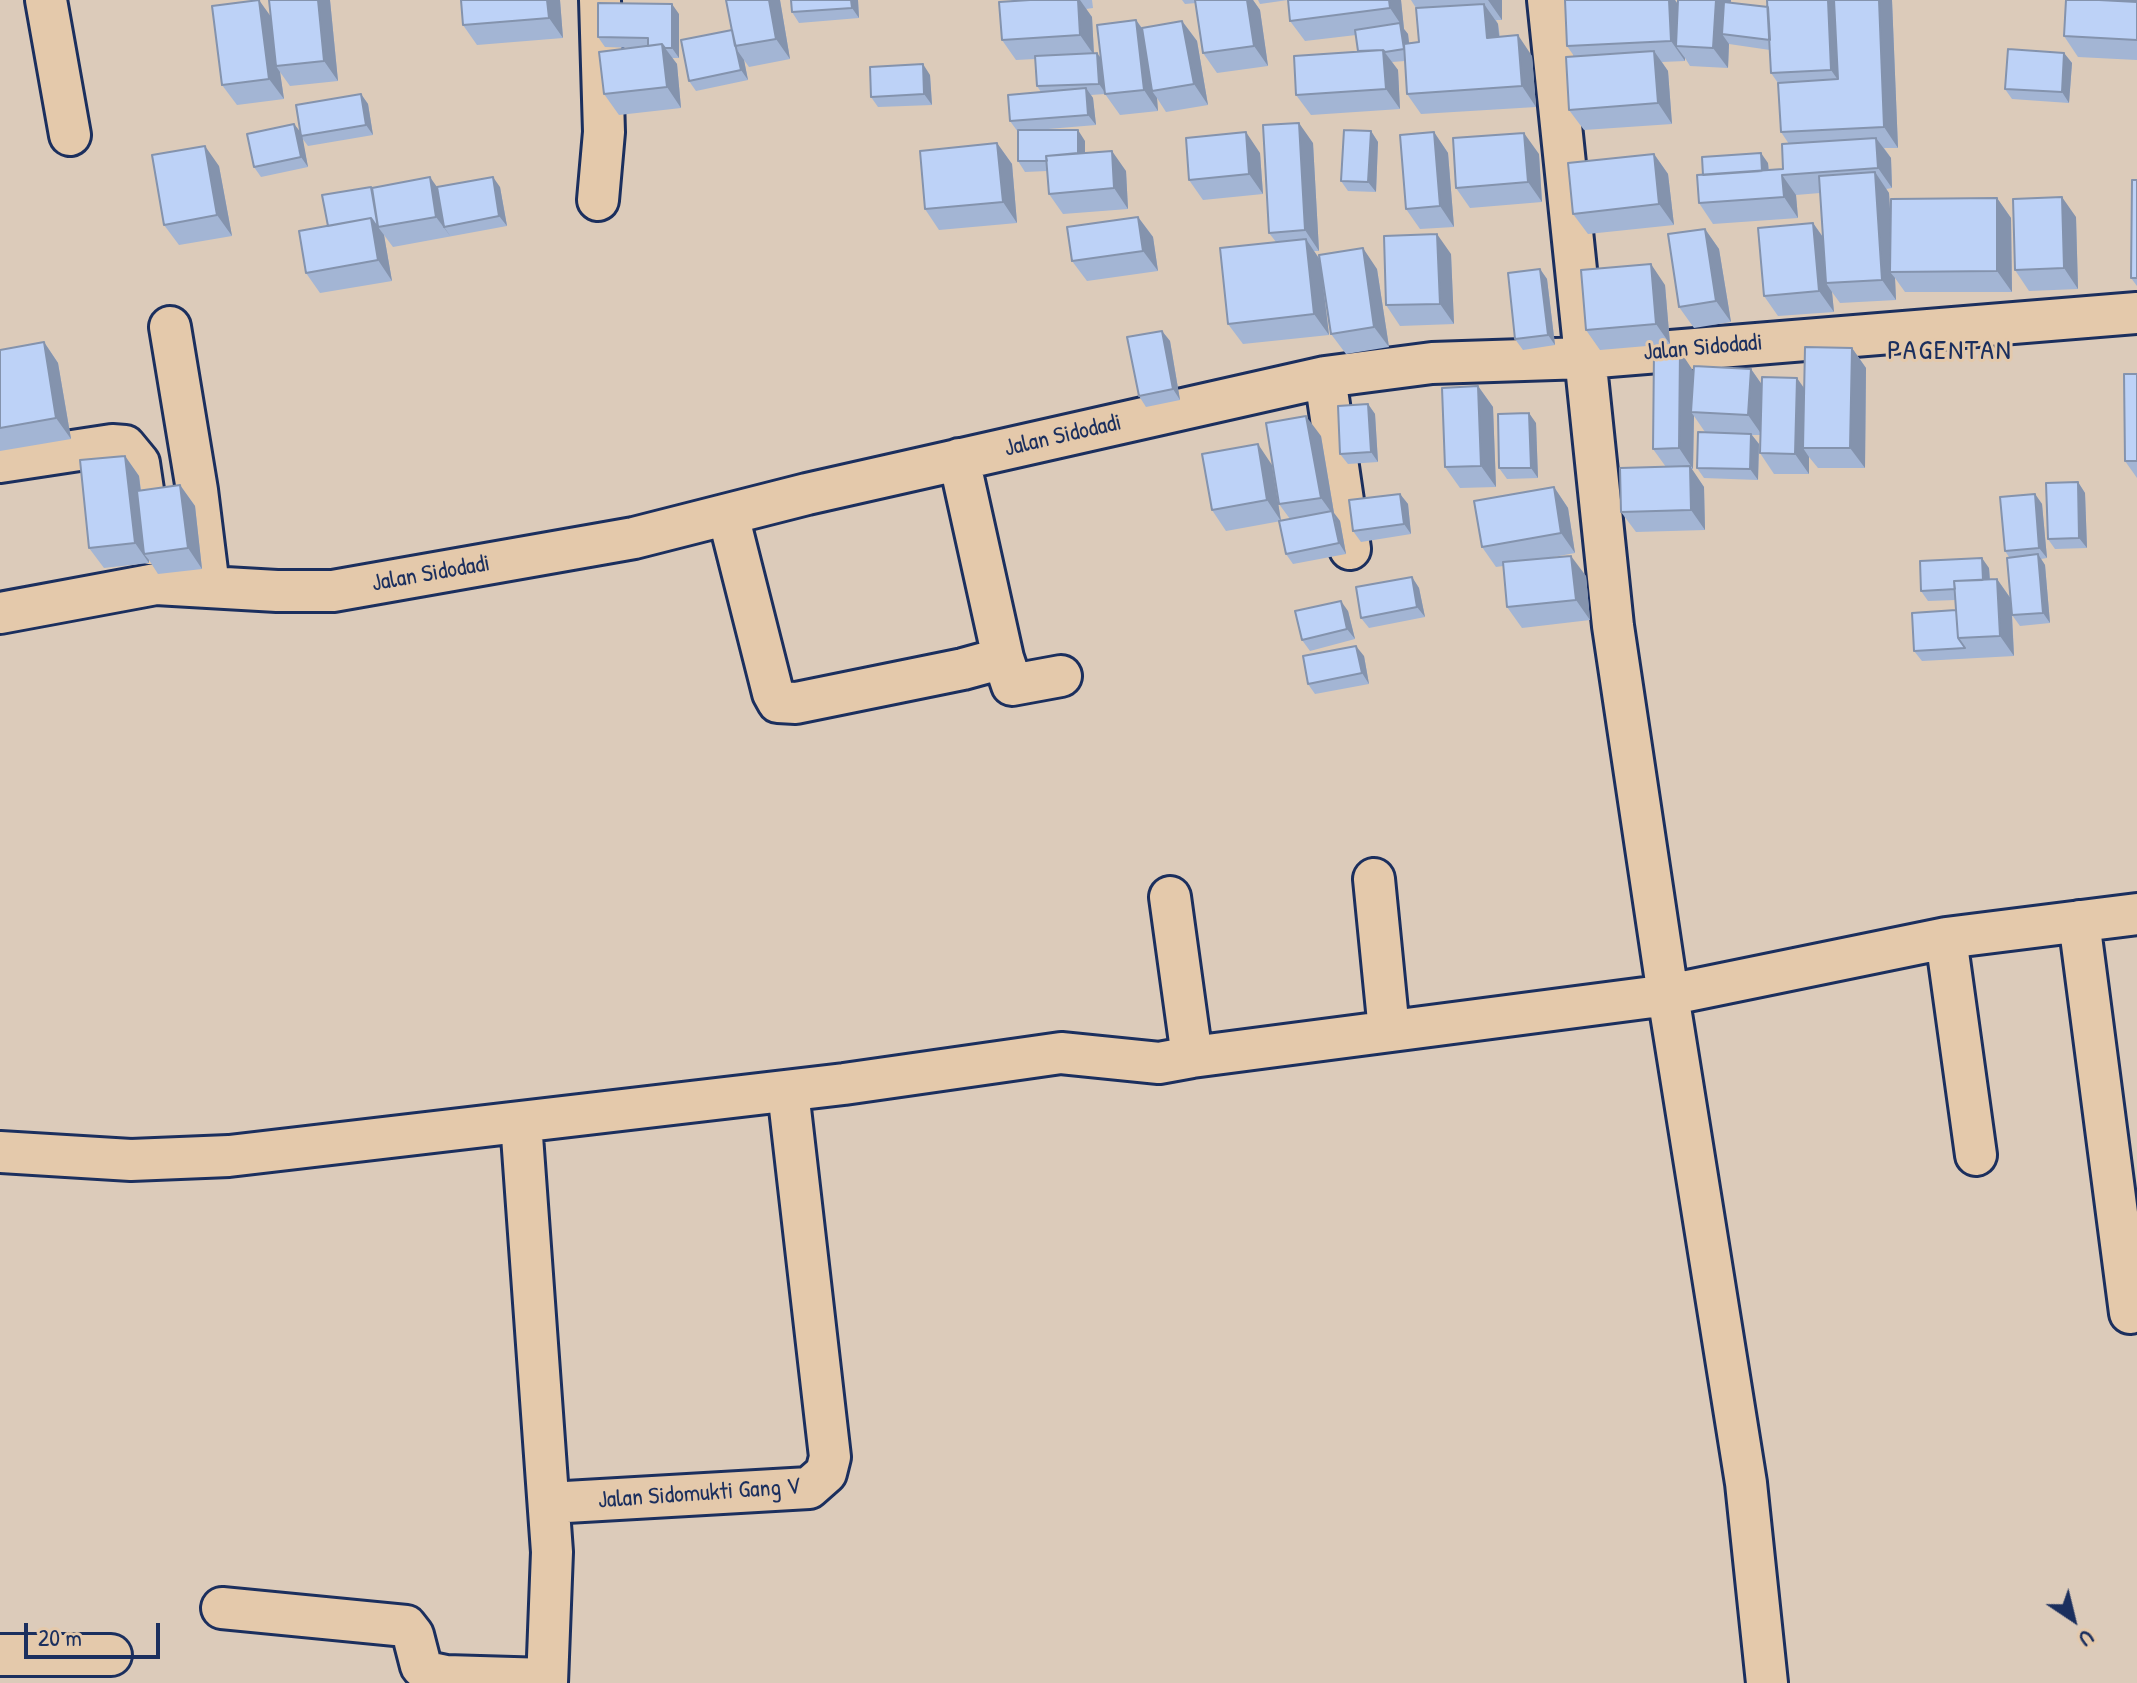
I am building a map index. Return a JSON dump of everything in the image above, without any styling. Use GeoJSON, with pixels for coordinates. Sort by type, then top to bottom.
{"type":"FeatureCollection","features":[{"type":"Feature","properties":{"kind":"street"},"geometry":{"type":"LineString","coordinates":[[46,0],[70,135]]}},
{"type":"Feature","properties":{"kind":"street"},"geometry":{"type":"LineString","coordinates":[[598,200],[604,132],[600,0]]}},
{"type":"Feature","properties":{"kind":"street"},"geometry":{"type":"LineString","coordinates":[[1548,0],[1613,626],[1746,1483],[1767,1683]]}},
{"type":"Feature","properties":{"kind":"street","name":"Jalan Sidodadi"},"geometry":{"type":"LineString","coordinates":[[0,613],[156,584],[333,591],[634,538],[807,494],[1325,377],[1432,363],[1585,358],[2137,313]]}},
{"type":"Feature","properties":{"kind":"street"},"geometry":{"type":"LineString","coordinates":[[170,327],[197,490],[209,587]]}},
{"type":"Feature","properties":{"kind":"street"},"geometry":{"type":"LineString","coordinates":[[1325,377],[1350,549]]}},
{"type":"Feature","properties":{"kind":"street"},"geometry":{"type":"LineString","coordinates":[[0,462],[112,445],[125,446],[139,463],[156,584]]}},
{"type":"Feature","properties":{"kind":"street"},"geometry":{"type":"LineString","coordinates":[[959,459],[1003,658],[1012,685],[1061,676]]}},
{"type":"Feature","properties":{"kind":"street"},"geometry":{"type":"LineString","coordinates":[[728,515],[773,693],[778,702],[796,703],[1003,658]]}},
{"type":"Feature","properties":{"kind":"street"},"geometry":{"type":"LineString","coordinates":[[1374,879],[1389,1031]]}},
{"type":"Feature","properties":{"kind":"street"},"geometry":{"type":"LineString","coordinates":[[1170,897],[1192,1057]]}},
{"type":"Feature","properties":{"kind":"street"},"geometry":{"type":"LineString","coordinates":[[0,1152],[131,1160],[229,1156],[788,1091],[1061,1053],[1159,1063],[1668,995],[1946,938],[2137,914]]}},
{"type":"Feature","properties":{"kind":"street"},"geometry":{"type":"LineString","coordinates":[[2079,921],[2130,1313]]}},
{"type":"Feature","properties":{"kind":"street"},"geometry":{"type":"LineString","coordinates":[[1946,938],[1976,1155]]}},
{"type":"Feature","properties":{"kind":"street","name":"Jalan Sidomukti Gang V"},"geometry":{"type":"LineString","coordinates":[[549,1503],[809,1488],[826,1473],[830,1457],[788,1091]]}},
{"type":"Feature","properties":{"kind":"street"},"geometry":{"type":"LineString","coordinates":[[222,1608],[406,1626],[419,1647],[421,1666],[427,1672],[446,1676],[547,1681],[552,1552],[521,1122]]}},
{"type":"Feature","properties":{"kind":"street"},"geometry":{"type":"LineString","coordinates":[[0,1655],[111,1655]]}},
{"type":"Feature","properties":{"kind":"building"},"geometry":{"type":"Polygon","coordinates":[[[259,0],[269,79],[222,85],[212,6],[259,0]]]}},
{"type":"Feature","properties":{"kind":"building"},"geometry":{"type":"Polygon","coordinates":[[[269,0],[318,0],[324,61],[276,66],[269,0]]]}},
{"type":"Feature","properties":{"kind":"building"},"geometry":{"type":"Polygon","coordinates":[[[461,0],[547,0],[549,18],[463,25],[461,0]]]}},
{"type":"Feature","properties":{"kind":"building"},"geometry":{"type":"Polygon","coordinates":[[[726,0],[769,0],[776,39],[735,46],[726,0]]]}},
{"type":"Feature","properties":{"kind":"building"},"geometry":{"type":"Polygon","coordinates":[[[791,0],[851,0],[852,8],[792,12],[791,0]]]}},
{"type":"Feature","properties":{"kind":"building"},"geometry":{"type":"Polygon","coordinates":[[[1078,0],[1080,35],[1002,40],[999,2],[1078,0]]]}},
{"type":"Feature","properties":{"kind":"building"},"geometry":{"type":"Polygon","coordinates":[[[1195,0],[1247,0],[1254,46],[1203,53],[1195,0]]]}},
{"type":"Feature","properties":{"kind":"building"},"geometry":{"type":"Polygon","coordinates":[[[1288,0],[1389,0],[1390,8],[1290,21],[1288,0]]]}},
{"type":"Feature","properties":{"kind":"building"},"geometry":{"type":"Polygon","coordinates":[[[1565,0],[1669,0],[1671,41],[1567,46],[1565,0]]]}},
{"type":"Feature","properties":{"kind":"building"},"geometry":{"type":"Polygon","coordinates":[[[1678,0],[1716,0],[1713,48],[1676,46],[1678,0]]]}},
{"type":"Feature","properties":{"kind":"building"},"geometry":{"type":"Polygon","coordinates":[[[1767,0],[1828,0],[1831,70],[1771,73],[1767,0]]]}},
{"type":"Feature","properties":{"kind":"building"},"geometry":{"type":"Polygon","coordinates":[[[1834,0],[1879,0],[1884,127],[1781,132],[1778,83],[1838,79],[1834,0]]]}},
{"type":"Feature","properties":{"kind":"building"},"geometry":{"type":"Polygon","coordinates":[[[2066,0],[2137,2],[2137,40],[2064,36],[2066,0]]]}},
{"type":"Feature","properties":{"kind":"building"},"geometry":{"type":"Polygon","coordinates":[[[1724,2],[1768,7],[1770,40],[1722,34],[1724,2]]]}},
{"type":"Feature","properties":{"kind":"building"},"geometry":{"type":"Polygon","coordinates":[[[598,3],[672,4],[672,48],[665,48],[662,44],[648,46],[648,38],[598,37],[598,3]]]}},
{"type":"Feature","properties":{"kind":"building"},"geometry":{"type":"Polygon","coordinates":[[[1484,4],[1487,38],[1518,35],[1522,86],[1407,94],[1404,44],[1419,42],[1416,8],[1484,4]]]}},
{"type":"Feature","properties":{"kind":"building"},"geometry":{"type":"Polygon","coordinates":[[[1136,20],[1144,90],[1105,94],[1097,25],[1136,20]]]}},
{"type":"Feature","properties":{"kind":"building"},"geometry":{"type":"Polygon","coordinates":[[[1182,21],[1194,84],[1152,91],[1142,28],[1182,21]]]}},
{"type":"Feature","properties":{"kind":"building"},"geometry":{"type":"Polygon","coordinates":[[[1400,23],[1404,49],[1358,51],[1355,30],[1400,23]]]}},
{"type":"Feature","properties":{"kind":"building"},"geometry":{"type":"Polygon","coordinates":[[[732,30],[741,70],[689,81],[681,40],[732,30]]]}},
{"type":"Feature","properties":{"kind":"building"},"geometry":{"type":"Polygon","coordinates":[[[662,44],[667,87],[604,94],[599,52],[662,44]]]}},
{"type":"Feature","properties":{"kind":"building"},"geometry":{"type":"Polygon","coordinates":[[[2008,49],[2064,53],[2062,92],[2005,89],[2008,49]]]}},
{"type":"Feature","properties":{"kind":"building"},"geometry":{"type":"Polygon","coordinates":[[[1383,50],[1386,89],[1296,95],[1294,56],[1383,50]]]}},
{"type":"Feature","properties":{"kind":"building"},"geometry":{"type":"Polygon","coordinates":[[[1654,51],[1658,103],[1569,110],[1566,57],[1654,51]]]}},
{"type":"Feature","properties":{"kind":"building"},"geometry":{"type":"Polygon","coordinates":[[[1097,53],[1099,84],[1037,86],[1035,56],[1097,53]]]}},
{"type":"Feature","properties":{"kind":"building"},"geometry":{"type":"Polygon","coordinates":[[[923,64],[924,94],[871,97],[870,67],[923,64]]]}},
{"type":"Feature","properties":{"kind":"building"},"geometry":{"type":"Polygon","coordinates":[[[1086,88],[1088,115],[1010,121],[1008,95],[1086,88]]]}},
{"type":"Feature","properties":{"kind":"building"},"geometry":{"type":"Polygon","coordinates":[[[361,94],[366,125],[301,136],[296,105],[361,94]]]}},
{"type":"Feature","properties":{"kind":"building"},"geometry":{"type":"Polygon","coordinates":[[[1299,123],[1305,230],[1269,233],[1263,125],[1299,123]]]}},
{"type":"Feature","properties":{"kind":"building"},"geometry":{"type":"Polygon","coordinates":[[[294,124],[301,157],[254,167],[247,134],[294,124]]]}},
{"type":"Feature","properties":{"kind":"building"},"geometry":{"type":"Polygon","coordinates":[[[1018,130],[1078,130],[1078,153],[1046,156],[1047,161],[1018,161],[1018,130]]]}},
{"type":"Feature","properties":{"kind":"building"},"geometry":{"type":"Polygon","coordinates":[[[1344,130],[1371,131],[1368,182],[1341,181],[1344,130]]]}},
{"type":"Feature","properties":{"kind":"building"},"geometry":{"type":"Polygon","coordinates":[[[1246,132],[1249,174],[1189,180],[1186,138],[1246,132]]]}},
{"type":"Feature","properties":{"kind":"building"},"geometry":{"type":"Polygon","coordinates":[[[1434,132],[1440,206],[1406,209],[1400,135],[1434,132]]]}},
{"type":"Feature","properties":{"kind":"building"},"geometry":{"type":"Polygon","coordinates":[[[1524,133],[1528,182],[1456,188],[1453,138],[1524,133]]]}},
{"type":"Feature","properties":{"kind":"building"},"geometry":{"type":"Polygon","coordinates":[[[1876,138],[1878,168],[1782,175],[1784,197],[1699,203],[1697,175],[1783,169],[1782,144],[1876,138]]]}},
{"type":"Feature","properties":{"kind":"building"},"geometry":{"type":"Polygon","coordinates":[[[997,143],[1003,202],[925,209],[920,151],[997,143]]]}},
{"type":"Feature","properties":{"kind":"building"},"geometry":{"type":"Polygon","coordinates":[[[205,146],[217,215],[164,225],[152,155],[205,146]]]}},
{"type":"Feature","properties":{"kind":"building"},"geometry":{"type":"Polygon","coordinates":[[[1112,151],[1114,188],[1049,194],[1046,156],[1112,151]]]}},
{"type":"Feature","properties":{"kind":"building"},"geometry":{"type":"Polygon","coordinates":[[[1761,153],[1762,171],[1703,175],[1702,157],[1761,153]]]}},
{"type":"Feature","properties":{"kind":"building"},"geometry":{"type":"Polygon","coordinates":[[[1654,154],[1659,204],[1573,214],[1568,163],[1654,154]]]}},
{"type":"Feature","properties":{"kind":"building"},"geometry":{"type":"Polygon","coordinates":[[[1875,172],[1882,280],[1826,283],[1819,176],[1875,172]]]}},
{"type":"Feature","properties":{"kind":"building"},"geometry":{"type":"Polygon","coordinates":[[[430,177],[436,217],[378,227],[372,188],[430,177]]]}},
{"type":"Feature","properties":{"kind":"building"},"geometry":{"type":"Polygon","coordinates":[[[493,177],[499,216],[444,227],[437,187],[493,177]]]}},
{"type":"Feature","properties":{"kind":"building"},"geometry":{"type":"Polygon","coordinates":[[[2132,180],[2137,180],[2137,278],[2131,278],[2132,180]]]}},
{"type":"Feature","properties":{"kind":"building"},"geometry":{"type":"Polygon","coordinates":[[[371,187],[378,228],[371,218],[328,226],[322,195],[371,187]]]}},
{"type":"Feature","properties":{"kind":"building"},"geometry":{"type":"Polygon","coordinates":[[[2062,197],[2064,268],[2015,270],[2013,199],[2062,197]]]}},
{"type":"Feature","properties":{"kind":"building"},"geometry":{"type":"Polygon","coordinates":[[[1997,198],[1997,271],[1890,272],[1891,199],[1997,198]]]}},
{"type":"Feature","properties":{"kind":"building"},"geometry":{"type":"Polygon","coordinates":[[[1138,217],[1143,251],[1072,261],[1067,227],[1138,217]]]}},
{"type":"Feature","properties":{"kind":"building"},"geometry":{"type":"Polygon","coordinates":[[[371,218],[378,260],[306,273],[299,231],[371,218]]]}},
{"type":"Feature","properties":{"kind":"building"},"geometry":{"type":"Polygon","coordinates":[[[1813,223],[1819,291],[1764,296],[1758,228],[1813,223]]]}},
{"type":"Feature","properties":{"kind":"building"},"geometry":{"type":"Polygon","coordinates":[[[1705,229],[1716,301],[1679,307],[1668,234],[1705,229]]]}},
{"type":"Feature","properties":{"kind":"building"},"geometry":{"type":"Polygon","coordinates":[[[1437,234],[1440,304],[1386,305],[1384,236],[1437,234]]]}},
{"type":"Feature","properties":{"kind":"building"},"geometry":{"type":"Polygon","coordinates":[[[1306,239],[1314,314],[1228,324],[1220,248],[1306,239]]]}},
{"type":"Feature","properties":{"kind":"building"},"geometry":{"type":"Polygon","coordinates":[[[1363,248],[1374,327],[1331,334],[1319,255],[1363,248]]]}},
{"type":"Feature","properties":{"kind":"building"},"geometry":{"type":"Polygon","coordinates":[[[1651,264],[1656,324],[1586,330],[1581,270],[1651,264]]]}},
{"type":"Feature","properties":{"kind":"building"},"geometry":{"type":"Polygon","coordinates":[[[1540,269],[1548,335],[1515,339],[1508,273],[1540,269]]]}},
{"type":"Feature","properties":{"kind":"building"},"geometry":{"type":"Polygon","coordinates":[[[1162,331],[1173,389],[1139,396],[1127,337],[1162,331]]]}},
{"type":"Feature","properties":{"kind":"building"},"geometry":{"type":"Polygon","coordinates":[[[44,342],[56,418],[0,428],[0,350],[44,342]]]}},
{"type":"Feature","properties":{"kind":"building"},"geometry":{"type":"Polygon","coordinates":[[[1805,347],[1852,348],[1850,448],[1803,448],[1805,347]]]}},
{"type":"Feature","properties":{"kind":"building"},"geometry":{"type":"Polygon","coordinates":[[[1654,351],[1680,351],[1679,448],[1653,449],[1654,351]]]}},
{"type":"Feature","properties":{"kind":"building"},"geometry":{"type":"Polygon","coordinates":[[[1694,366],[1751,369],[1748,415],[1691,412],[1694,366]]]}},
{"type":"Feature","properties":{"kind":"building"},"geometry":{"type":"Polygon","coordinates":[[[2124,374],[2137,374],[2137,461],[2125,461],[2124,374]]]}},
{"type":"Feature","properties":{"kind":"building"},"geometry":{"type":"Polygon","coordinates":[[[1762,377],[1797,378],[1795,454],[1760,453],[1762,377]]]}},
{"type":"Feature","properties":{"kind":"building"},"geometry":{"type":"Polygon","coordinates":[[[1478,386],[1481,466],[1445,467],[1442,388],[1478,386]]]}},
{"type":"Feature","properties":{"kind":"building"},"geometry":{"type":"Polygon","coordinates":[[[1368,404],[1371,452],[1340,454],[1338,406],[1368,404]]]}},
{"type":"Feature","properties":{"kind":"building"},"geometry":{"type":"Polygon","coordinates":[[[1529,413],[1531,468],[1499,468],[1498,414],[1529,413]]]}},
{"type":"Feature","properties":{"kind":"building"},"geometry":{"type":"Polygon","coordinates":[[[1306,416],[1321,498],[1279,504],[1266,423],[1306,416]]]}},
{"type":"Feature","properties":{"kind":"building"},"geometry":{"type":"Polygon","coordinates":[[[1698,432],[1751,434],[1750,469],[1697,468],[1698,432]]]}},
{"type":"Feature","properties":{"kind":"building"},"geometry":{"type":"Polygon","coordinates":[[[1258,444],[1267,500],[1212,510],[1202,454],[1258,444]]]}},
{"type":"Feature","properties":{"kind":"building"},"geometry":{"type":"Polygon","coordinates":[[[125,456],[135,543],[89,548],[80,460],[125,456]]]}},
{"type":"Feature","properties":{"kind":"building"},"geometry":{"type":"Polygon","coordinates":[[[1690,466],[1691,510],[1621,512],[1620,468],[1690,466]]]}},
{"type":"Feature","properties":{"kind":"building"},"geometry":{"type":"Polygon","coordinates":[[[2078,482],[2079,538],[2048,539],[2046,483],[2078,482]]]}},
{"type":"Feature","properties":{"kind":"building"},"geometry":{"type":"Polygon","coordinates":[[[180,485],[188,548],[144,554],[137,491],[180,485]]]}},
{"type":"Feature","properties":{"kind":"building"},"geometry":{"type":"Polygon","coordinates":[[[1554,487],[1561,533],[1482,547],[1474,501],[1554,487]]]}},
{"type":"Feature","properties":{"kind":"building"},"geometry":{"type":"Polygon","coordinates":[[[1400,494],[1404,524],[1353,531],[1349,500],[1400,494]]]}},
{"type":"Feature","properties":{"kind":"building"},"geometry":{"type":"Polygon","coordinates":[[[2035,494],[2039,548],[2005,551],[2000,497],[2035,494]]]}},
{"type":"Feature","properties":{"kind":"building"},"geometry":{"type":"Polygon","coordinates":[[[1332,511],[1339,543],[1286,554],[1279,521],[1332,511]]]}},
{"type":"Feature","properties":{"kind":"building"},"geometry":{"type":"Polygon","coordinates":[[[2038,554],[2043,613],[2012,615],[2007,558],[2038,554]]]}},
{"type":"Feature","properties":{"kind":"building"},"geometry":{"type":"Polygon","coordinates":[[[1571,556],[1576,600],[1507,607],[1503,562],[1571,556]]]}},
{"type":"Feature","properties":{"kind":"building"},"geometry":{"type":"Polygon","coordinates":[[[1982,558],[1983,580],[1954,581],[1955,589],[1921,591],[1920,561],[1982,558]]]}},
{"type":"Feature","properties":{"kind":"building"},"geometry":{"type":"Polygon","coordinates":[[[1412,577],[1417,607],[1361,618],[1356,587],[1412,577]]]}},
{"type":"Feature","properties":{"kind":"building"},"geometry":{"type":"Polygon","coordinates":[[[1997,579],[2000,636],[1958,638],[1954,581],[1997,579]]]}},
{"type":"Feature","properties":{"kind":"building"},"geometry":{"type":"Polygon","coordinates":[[[1341,601],[1347,629],[1302,640],[1295,611],[1341,601]]]}},
{"type":"Feature","properties":{"kind":"building"},"geometry":{"type":"Polygon","coordinates":[[[1956,610],[1958,638],[1965,648],[1914,651],[1912,613],[1956,610]]]}},
{"type":"Feature","properties":{"kind":"building"},"geometry":{"type":"Polygon","coordinates":[[[1356,646],[1362,673],[1308,684],[1303,656],[1356,646]]]}},
{"type":"Feature","properties":{"kind":"district","name":"PAGENTAN"},"geometry":{"type":"Point","coordinates":[1950,352]}}]}
